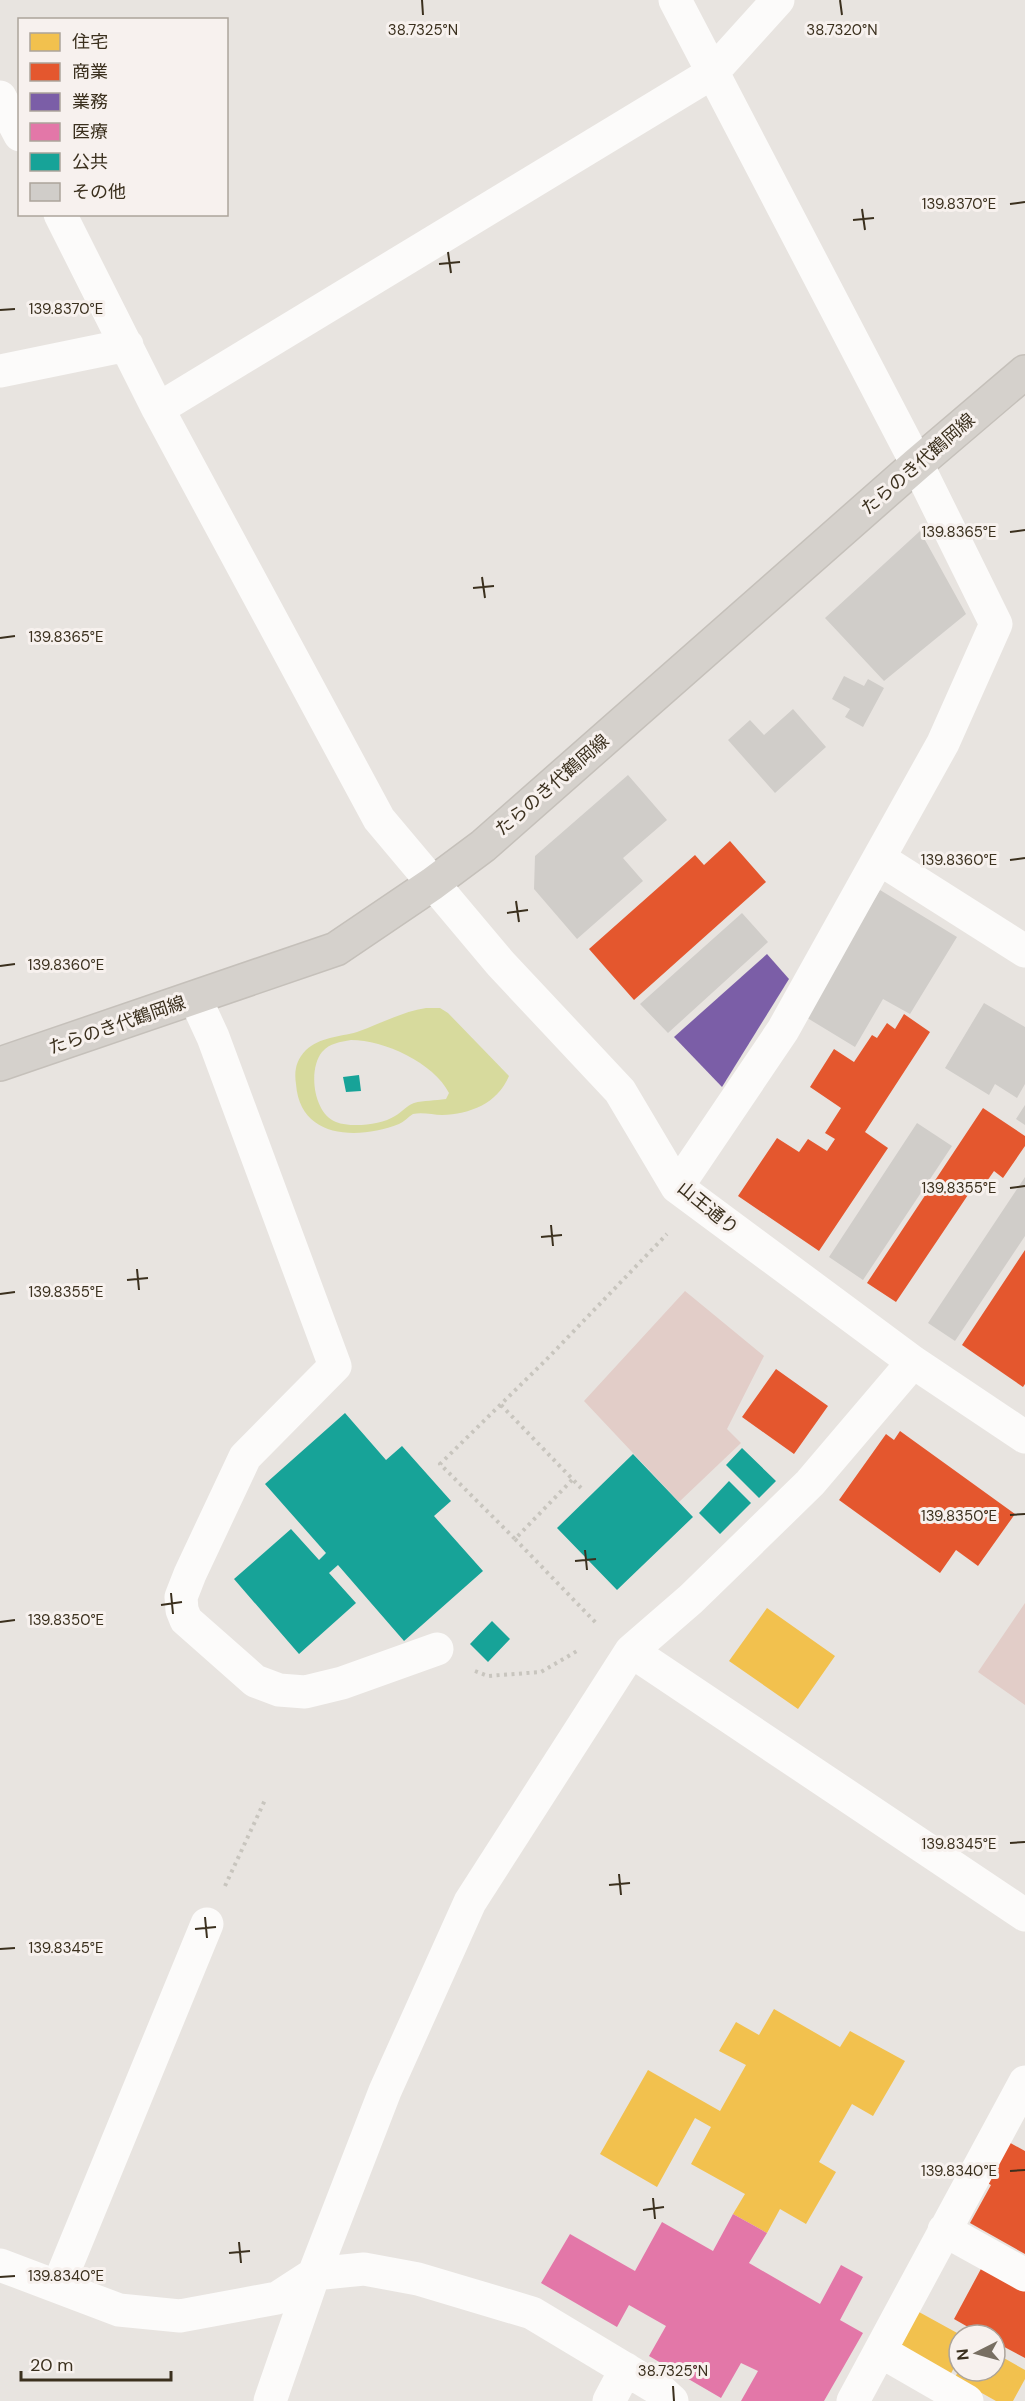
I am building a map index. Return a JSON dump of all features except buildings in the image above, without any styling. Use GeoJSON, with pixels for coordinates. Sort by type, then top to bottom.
{"type":"FeatureCollection","features":[{"type":"Feature","properties":{"kind":"main road","name":"たらのき代鶴岡線"},"geometry":{"type":"LineString","coordinates":[[0,1064],[336,949],[432,884],[483,846],[917,464],[1025,372]]}},
{"type":"Feature","properties":{"kind":"street"},"geometry":{"type":"LineString","coordinates":[[675,0],[917,464],[996,624],[943,743],[880,859],[783,1030],[677,1187]]}},
{"type":"Feature","properties":{"kind":"street"},"geometry":{"type":"LineString","coordinates":[[158,409],[712,73],[778,0]]}},
{"type":"Feature","properties":{"kind":"street"},"geometry":{"type":"LineString","coordinates":[[0,97],[18,131]]}},
{"type":"Feature","properties":{"kind":"street","name":"山王通り"},"geometry":{"type":"LineString","coordinates":[[61,216],[158,409],[379,819],[500,963],[620,1091],[677,1187],[913,1362],[1025,1437]]}},
{"type":"Feature","properties":{"kind":"street"},"geometry":{"type":"LineString","coordinates":[[0,371],[127,345]]}},
{"type":"Feature","properties":{"kind":"street"},"geometry":{"type":"LineString","coordinates":[[880,859],[1025,951]]}},
{"type":"Feature","properties":{"kind":"street"},"geometry":{"type":"LineString","coordinates":[[195,998],[213,1037],[335,1366],[245,1457],[190,1574],[181,1597],[182,1610],[186,1620],[255,1681],[279,1690],[305,1692],[342,1683],[437,1649]]}},
{"type":"Feature","properties":{"kind":"street"},"geometry":{"type":"LineString","coordinates":[[270,2401],[314,2274],[385,2091],[470,1902],[631,1651],[691,1599],[810,1483],[913,1362]]}},
{"type":"Feature","properties":{"kind":"street"},"geometry":{"type":"LineString","coordinates":[[631,1651],[1025,1915]]}},
{"type":"Feature","properties":{"kind":"street"},"geometry":{"type":"LineString","coordinates":[[58,2286],[207,1924]]}},
{"type":"Feature","properties":{"kind":"street"},"geometry":{"type":"LineString","coordinates":[[853,2401],[1025,2082]]}},
{"type":"Feature","properties":{"kind":"street"},"geometry":{"type":"LineString","coordinates":[[944,2230],[1025,2275]]}},
{"type":"Feature","properties":{"kind":"street"},"geometry":{"type":"LineString","coordinates":[[0,2265],[119,2310],[180,2316],[277,2298],[314,2274],[364,2269],[418,2278],[532,2313],[660,2390],[672,2401]]}},
{"type":"Feature","properties":{"kind":"street"},"geometry":{"type":"LineString","coordinates":[[880,2351],[967,2401]]}},
{"type":"Feature","properties":{"kind":"street"},"geometry":{"type":"LineString","coordinates":[[609,2401],[626,2369]]}},
{"type":"Feature","properties":{"kind":"path"},"geometry":{"type":"LineString","coordinates":[[604,1630],[440,1464],[501,1405],[668,1233]]}},
{"type":"Feature","properties":{"kind":"path"},"geometry":{"type":"LineString","coordinates":[[501,1405],[581,1488]]}},
{"type":"Feature","properties":{"kind":"path"},"geometry":{"type":"LineString","coordinates":[[515,1539],[572,1480]]}},
{"type":"Feature","properties":{"kind":"path"},"geometry":{"type":"LineString","coordinates":[[591,1633],[597,1624]]}},
{"type":"Feature","properties":{"kind":"path"},"geometry":{"type":"LineString","coordinates":[[437,1649],[460,1666],[488,1676],[541,1672],[577,1651],[584,1642]]}},
{"type":"Feature","properties":{"kind":"path"},"geometry":{"type":"LineString","coordinates":[[207,1924],[265,1800]]}},
{"type":"Feature","properties":{"kind":"shaded area"},"geometry":{"type":"Polygon","coordinates":[[[440,1008],[448,1013],[509,1076],[497,1094],[472,1110],[442,1115],[413,1114],[399,1124],[366,1132],[334,1131],[308,1116],[300,1102],[295,1079],[298,1062],[306,1050],[324,1040],[357,1032],[417,1010],[440,1008]],[[364,1041],[339,1042],[325,1049],[318,1060],[314,1079],[315,1090],[322,1110],[328,1117],[342,1124],[374,1123],[389,1119],[414,1103],[446,1099],[449,1093],[442,1082],[420,1063],[393,1049],[364,1041]]]}},
{"type":"Feature","properties":{"kind":"shaded area"},"geometry":{"type":"Polygon","coordinates":[[[685,1291],[764,1356],[727,1429],[741,1443],[679,1502],[584,1401],[685,1291]]]}},
{"type":"Feature","properties":{"kind":"shaded area"},"geometry":{"type":"Polygon","coordinates":[[[1025,1603],[1025,1705],[978,1672],[1025,1603]]]}}]}
